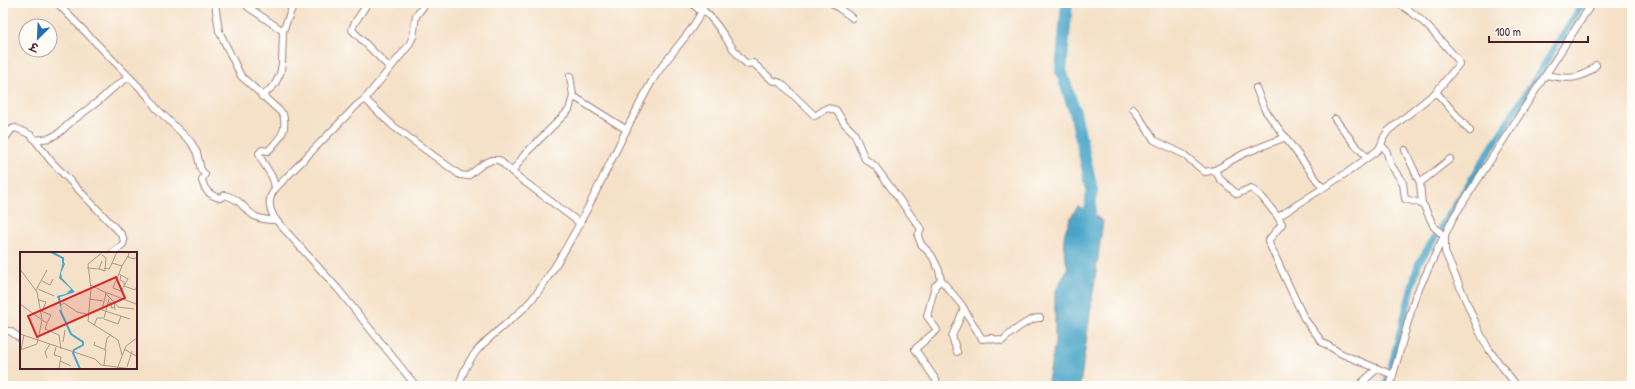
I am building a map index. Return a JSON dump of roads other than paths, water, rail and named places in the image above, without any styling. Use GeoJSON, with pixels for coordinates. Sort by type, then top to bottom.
{"type":"FeatureCollection","features":[{"type":"Feature","properties":{"kind":"street"},"geometry":{"type":"LineString","coordinates":[[57,3],[194,146],[200,159],[202,170],[205,174],[202,180],[205,190],[220,198],[225,195],[235,198],[254,217],[259,219],[276,220]]}},
{"type":"Feature","properties":{"kind":"street"},"geometry":{"type":"LineString","coordinates":[[246,3],[248,7],[283,32]]}},
{"type":"Feature","properties":{"kind":"street"},"geometry":{"type":"LineString","coordinates":[[262,97],[275,84],[280,74],[282,64],[283,32],[294,3]]}},
{"type":"Feature","properties":{"kind":"street"},"geometry":{"type":"LineString","coordinates":[[367,3],[363,13],[352,25],[352,30],[390,67]]}},
{"type":"Feature","properties":{"kind":"street"},"geometry":{"type":"LineString","coordinates":[[416,386],[338,290],[276,220],[270,206],[271,196],[275,189],[365,99],[412,41],[416,16],[426,3]]}},
{"type":"Feature","properties":{"kind":"street"},"geometry":{"type":"LineString","coordinates":[[459,386],[467,362],[474,352],[532,300],[577,221],[654,77],[682,42],[698,9],[705,3]]}},
{"type":"Feature","properties":{"kind":"street"},"geometry":{"type":"LineString","coordinates":[[832,3],[837,8],[845,11],[852,18]]}},
{"type":"Feature","properties":{"kind":"street"},"geometry":{"type":"LineString","coordinates":[[1278,217],[1322,187],[1348,172],[1378,150],[1384,137],[1393,125],[1436,92],[1457,67],[1458,60],[1411,10],[1397,3]]}},
{"type":"Feature","properties":{"kind":"street"},"geometry":{"type":"LineString","coordinates":[[1390,386],[1415,297],[1443,235],[1592,3]]}},
{"type":"Feature","properties":{"kind":"street"},"geometry":{"type":"LineString","coordinates":[[214,4],[221,35],[241,76],[262,97],[282,112],[284,118],[282,137],[268,151],[262,150],[259,153],[274,179],[275,189]]}},
{"type":"Feature","properties":{"kind":"street"},"geometry":{"type":"LineString","coordinates":[[698,9],[709,15],[726,37],[740,59],[747,64],[753,63],[772,80],[781,83],[815,116],[828,108],[836,110],[844,123],[854,133],[865,159],[875,166],[921,229],[918,236],[920,244],[932,256],[939,270],[941,280],[964,309],[982,339],[990,338],[1002,341],[1036,318],[1040,318]]}},
{"type":"Feature","properties":{"kind":"street"},"geometry":{"type":"LineString","coordinates":[[1546,75],[1570,78],[1588,74],[1596,65]]}},
{"type":"Feature","properties":{"kind":"street"},"geometry":{"type":"LineString","coordinates":[[512,172],[525,154],[566,114],[573,96],[570,76]]}},
{"type":"Feature","properties":{"kind":"street"},"geometry":{"type":"LineString","coordinates":[[36,140],[50,138],[59,133],[113,88],[129,77]]}},
{"type":"Feature","properties":{"kind":"street"},"geometry":{"type":"LineString","coordinates":[[1256,88],[1265,110],[1322,187]]}},
{"type":"Feature","properties":{"kind":"street"},"geometry":{"type":"LineString","coordinates":[[1436,92],[1470,131]]}},
{"type":"Feature","properties":{"kind":"street"},"geometry":{"type":"LineString","coordinates":[[573,96],[625,129]]}},
{"type":"Feature","properties":{"kind":"street"},"geometry":{"type":"LineString","coordinates":[[365,99],[393,126],[460,175],[468,176],[483,164],[492,160],[499,160],[512,172],[577,221]]}},
{"type":"Feature","properties":{"kind":"street"},"geometry":{"type":"LineString","coordinates":[[1133,109],[1138,114],[1154,140],[1183,154],[1202,171],[1215,170],[1243,154],[1286,138]]}},
{"type":"Feature","properties":{"kind":"street"},"geometry":{"type":"LineString","coordinates":[[1335,119],[1355,145],[1367,157]]}},
{"type":"Feature","properties":{"kind":"street"},"geometry":{"type":"LineString","coordinates":[[3,141],[12,129],[16,128],[27,132],[36,140],[51,161],[122,235],[124,241],[123,244],[114,252]]}},
{"type":"Feature","properties":{"kind":"street"},"geometry":{"type":"LineString","coordinates":[[1381,145],[1386,150],[1391,165],[1403,183],[1405,199],[1422,204],[1426,208],[1436,230],[1443,235],[1445,252],[1478,331],[1489,350],[1517,386]]}},
{"type":"Feature","properties":{"kind":"street"},"geometry":{"type":"LineString","coordinates":[[1405,150],[1420,183],[1422,204]]}},
{"type":"Feature","properties":{"kind":"street"},"geometry":{"type":"LineString","coordinates":[[1420,183],[1450,159]]}},
{"type":"Feature","properties":{"kind":"street"},"geometry":{"type":"LineString","coordinates":[[1215,170],[1220,179],[1237,194],[1251,188],[1259,194],[1278,217],[1282,224],[1269,239],[1268,245],[1284,274],[1304,318],[1325,344],[1392,375]]}},
{"type":"Feature","properties":{"kind":"street"},"geometry":{"type":"LineString","coordinates":[[936,380],[915,349],[937,330],[927,316],[935,286],[941,280]]}},
{"type":"Feature","properties":{"kind":"street"},"geometry":{"type":"LineString","coordinates":[[957,352],[952,336],[964,309]]}},
{"type":"Feature","properties":{"kind":"street"},"geometry":{"type":"LineString","coordinates":[[3,332],[10,331],[20,338]]}},
{"type":"Feature","properties":{"kind":"street"},"geometry":{"type":"LineString","coordinates":[[1358,386],[1379,370]]}},
{"type":"Feature","properties":{"kind":"water"},"geometry":{"type":"Polygon","coordinates":[[[1078,206],[1103,221],[1080,386],[1047,386],[1055,343],[1055,292],[1068,268],[1064,250],[1064,236],[1069,222],[1078,206]]]}},
{"type":"Feature","properties":{"kind":"waterway"},"geometry":{"type":"LineString","coordinates":[[1067,3],[1061,71],[1075,112],[1092,190],[1088,229]]}},
{"type":"Feature","properties":{"kind":"waterway"},"geometry":{"type":"LineString","coordinates":[[1386,386],[1418,264],[1583,3]]}}]}
